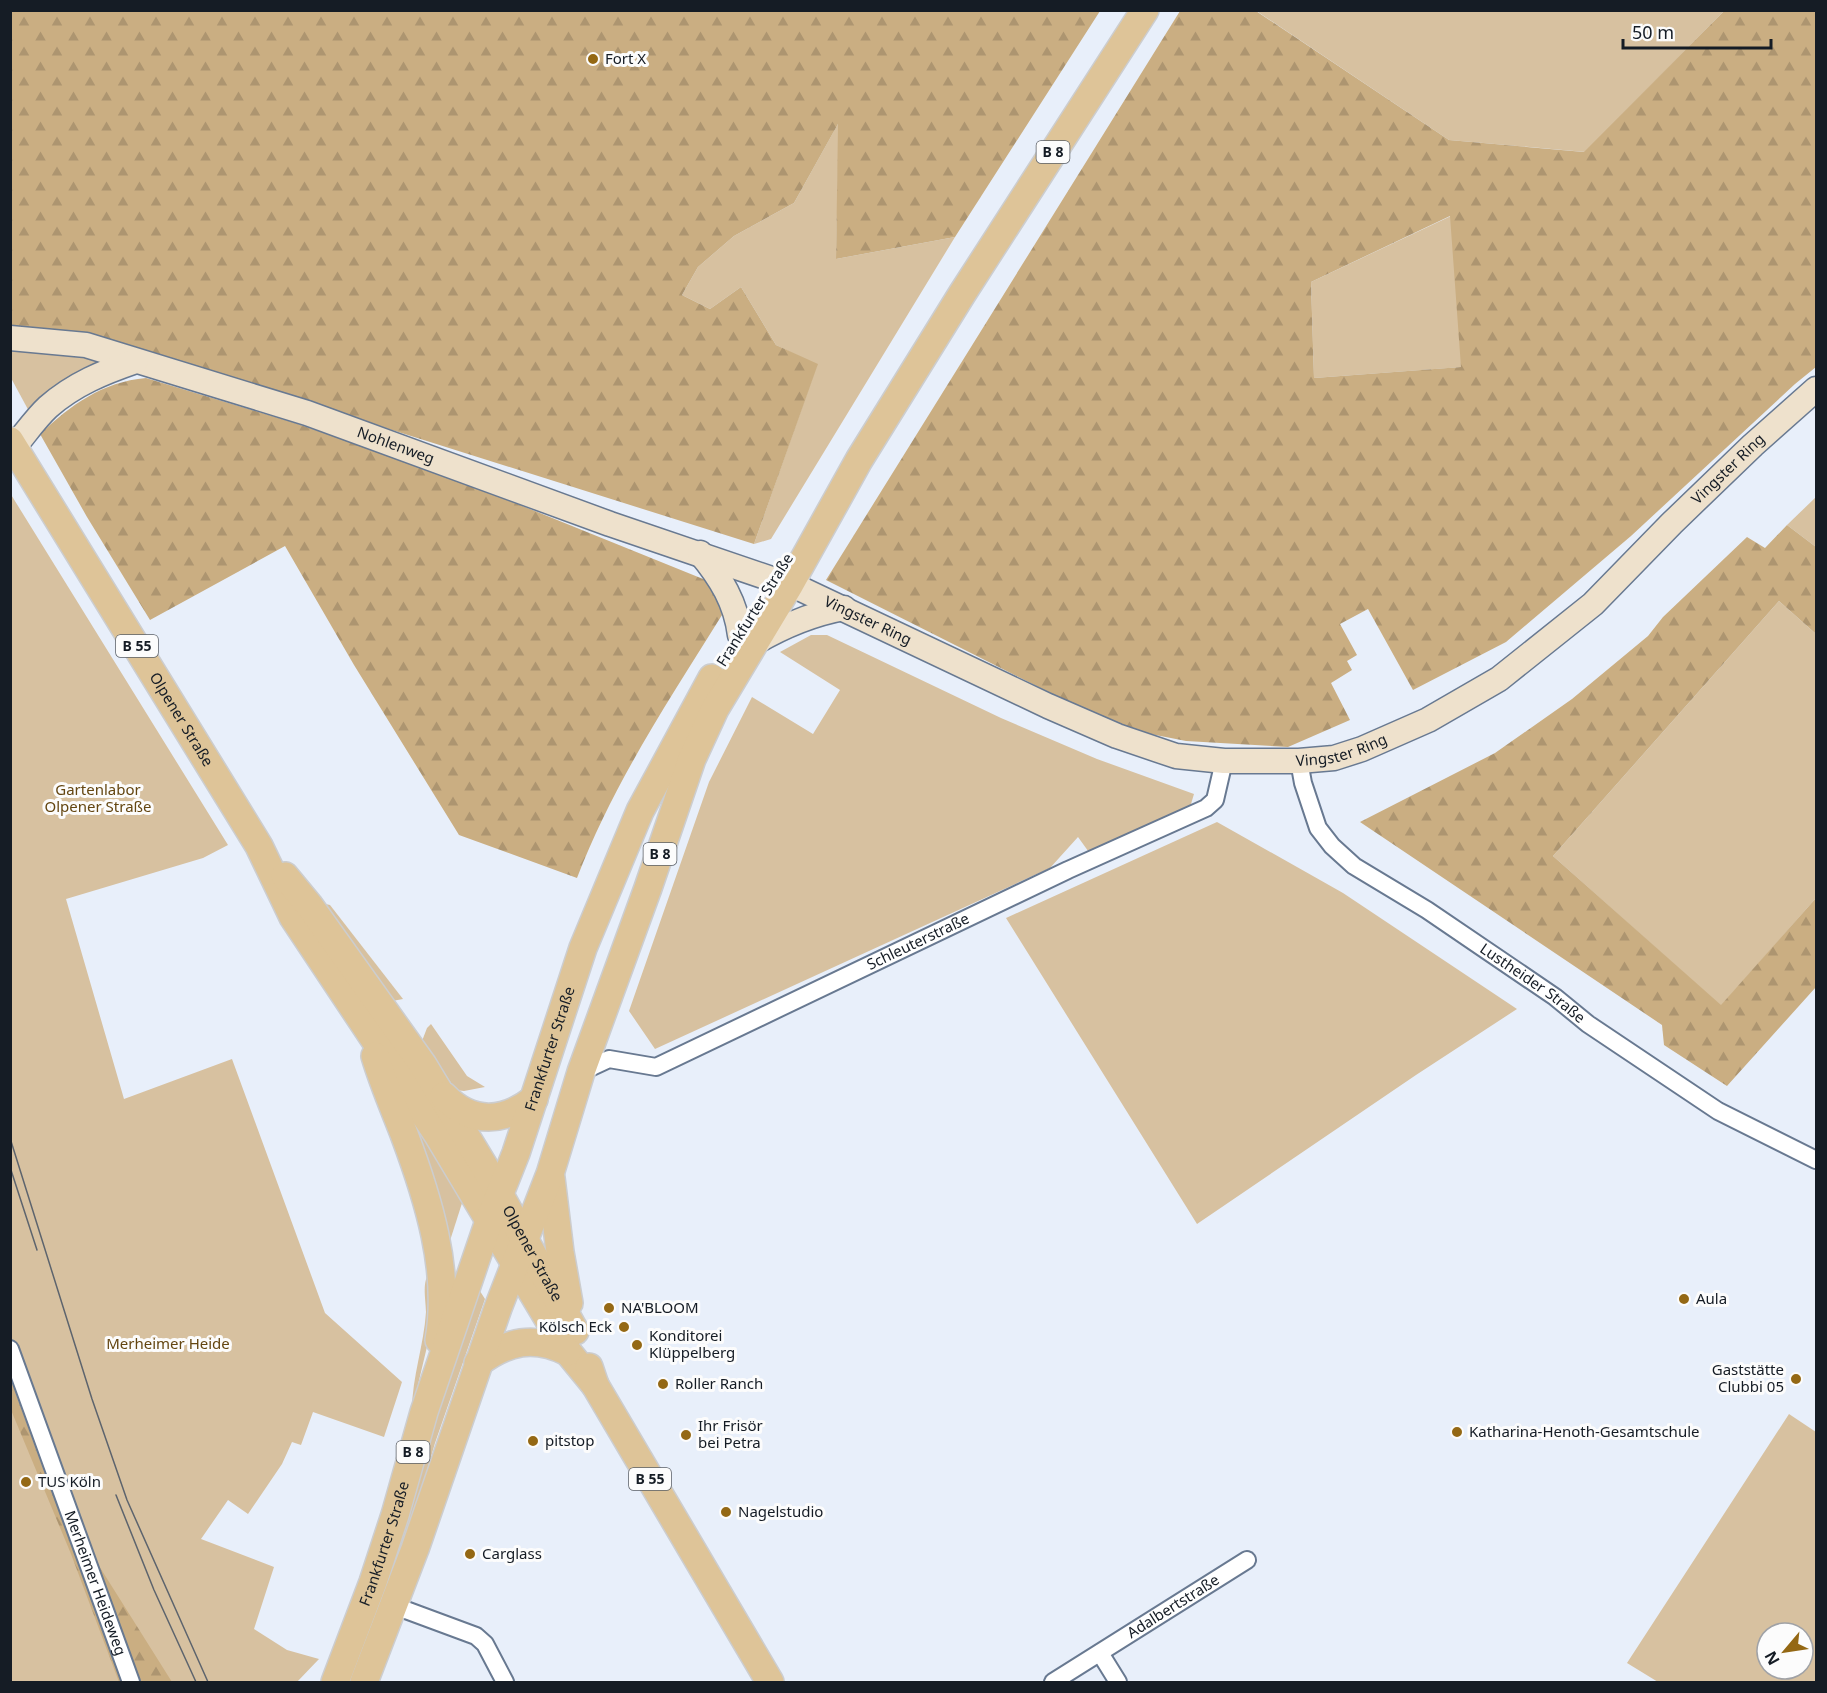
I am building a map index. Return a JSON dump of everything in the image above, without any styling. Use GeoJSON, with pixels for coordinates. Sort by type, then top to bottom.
{"type":"FeatureCollection","features":[{"type":"Feature","properties":{"kind":"main road","name":"Frankfurter Straße"},"geometry":{"type":"LineString","coordinates":[[335,1683],[350,1648],[384,1549],[424,1412],[489,1221],[516,1152],[583,948],[640,811],[704,691],[747,639],[783,582],[807,527],[860,460],[962,294],[1145,10]]}},
{"type":"Feature","properties":{"kind":"main road","name":"Nohlenweg"},"geometry":{"type":"LineString","coordinates":[[10,338],[86,345],[307,413],[610,524],[783,582]]}},
{"type":"Feature","properties":{"kind":"main road"},"geometry":{"type":"LineString","coordinates":[[12,444],[47,408],[70,390],[99,374],[136,361]]}},
{"type":"Feature","properties":{"kind":"main road","name":"Vingster Ring"},"geometry":{"type":"LineString","coordinates":[[783,582],[844,608],[1048,706],[1117,736],[1176,756],[1224,761],[1299,761],[1334,758],[1362,749],[1428,720],[1499,679],[1593,604],[1672,523],[1753,445],[1816,389]]}},
{"type":"Feature","properties":{"kind":"main road","name":"Olpener Straße"},"geometry":{"type":"LineString","coordinates":[[12,444],[259,846],[293,917],[438,1135],[489,1221]]}},
{"type":"Feature","properties":{"kind":"main road"},"geometry":{"type":"LineString","coordinates":[[700,553],[714,570],[730,598],[738,623],[747,639],[826,611],[844,608]]}},
{"type":"Feature","properties":{"kind":"main road","name":"Frankfurter Straße"},"geometry":{"type":"LineString","coordinates":[[364,1683],[395,1605],[478,1363],[550,1174],[581,1072],[692,759],[747,639]]}},
{"type":"Feature","properties":{"kind":"main road","name":"Olpener Straße"},"geometry":{"type":"LineString","coordinates":[[259,846],[309,905],[438,1089],[499,1194],[520,1252],[770,1683]]}},
{"type":"Feature","properties":{"kind":"main road"},"geometry":{"type":"LineString","coordinates":[[368,1028],[382,1078],[423,1191],[440,1267],[440,1332],[424,1412]]}},
{"type":"Feature","properties":{"kind":"main road"},"geometry":{"type":"LineString","coordinates":[[438,1089],[458,1108],[484,1117],[501,1117],[514,1112],[534,1099]]}},
{"type":"Feature","properties":{"kind":"main road"},"geometry":{"type":"LineString","coordinates":[[478,1363],[504,1346],[519,1342],[558,1347],[571,1340],[550,1174]]}},
{"type":"Feature","properties":{"kind":"main road","name":"B 55"},"geometry":{"type":"LineString","coordinates":[[489,1221],[520,1252]]}},
{"type":"Feature","properties":{"kind":"street","name":"Schleuterstraße"},"geometry":{"type":"LineString","coordinates":[[581,1072],[609,1059],[656,1067],[1068,870],[1206,808],[1215,800],[1224,761]]}},
{"type":"Feature","properties":{"kind":"street","name":"Lustheider Straße"},"geometry":{"type":"LineString","coordinates":[[1299,761],[1303,783],[1318,828],[1332,846],[1354,866],[1427,910],[1555,997],[1588,1024],[1718,1111],[1816,1160]]}},
{"type":"Feature","properties":{"kind":"street","name":"Merheimer Heideweg"},"geometry":{"type":"LineString","coordinates":[[10,1349],[131,1683]]}},
{"type":"Feature","properties":{"kind":"street","name":"Adalbertstraße"},"geometry":{"type":"LineString","coordinates":[[1053,1683],[1247,1560]]}},
{"type":"Feature","properties":{"kind":"street"},"geometry":{"type":"LineString","coordinates":[[395,1605],[476,1636],[485,1644],[505,1683]]}},
{"type":"Feature","properties":{"kind":"street"},"geometry":{"type":"LineString","coordinates":[[1100,1653],[1118,1683]]}},
{"type":"Feature","properties":{"kind":"green space"},"geometry":{"type":"Polygon","coordinates":[[[1259,10],[1724,11],[1585,152],[1449,140],[1258,12],[1259,10]]]}},
{"type":"Feature","properties":{"kind":"green space"},"geometry":{"type":"Polygon","coordinates":[[[10,11],[1100,11],[955,237],[836,259],[838,124],[794,203],[734,236],[698,267],[682,295],[710,309],[741,287],[776,345],[818,364],[754,544],[171,358],[106,340],[11,326],[10,11]]]}},
{"type":"Feature","properties":{"kind":"green space"},"geometry":{"type":"Polygon","coordinates":[[[1180,11],[1256,11],[1449,140],[1584,152],[1724,11],[1816,11],[1816,367],[1631,536],[1506,642],[1413,690],[1368,609],[1340,624],[1357,655],[1347,661],[1352,670],[1331,683],[1350,720],[1288,747],[1186,741],[1120,728],[826,580],[1180,11]],[[1450,216],[1311,282],[1314,378],[1461,367],[1450,216]]]}},
{"type":"Feature","properties":{"kind":"green space"},"geometry":{"type":"Polygon","coordinates":[[[839,122],[836,259],[955,237],[771,539],[754,544],[817,365],[776,345],[741,287],[710,309],[682,295],[698,267],[734,236],[794,203],[839,122]]]}},
{"type":"Feature","properties":{"kind":"green space"},"geometry":{"type":"Polygon","coordinates":[[[1451,216],[1462,367],[1314,378],[1311,282],[1451,216]]]}},
{"type":"Feature","properties":{"kind":"green space"},"geometry":{"type":"Polygon","coordinates":[[[10,351],[70,355],[105,361],[31,415],[11,378],[10,351]]]}},
{"type":"Feature","properties":{"kind":"green space"},"geometry":{"type":"Polygon","coordinates":[[[146,378],[295,423],[441,473],[708,581],[722,615],[643,743],[607,809],[577,878],[459,835],[354,665],[285,546],[150,620],[40,434],[63,414],[101,390],[130,380],[146,378]]]}},
{"type":"Feature","properties":{"kind":"green space","name":"Merheimer Heide"},"geometry":{"type":"Polygon","coordinates":[[[10,493],[228,845],[203,858],[66,899],[124,1099],[232,1059],[325,1313],[402,1382],[384,1437],[313,1412],[301,1445],[292,1442],[282,1464],[248,1514],[228,1500],[201,1539],[274,1567],[254,1629],[287,1650],[319,1659],[297,1682],[11,1682],[10,493]]]}},
{"type":"Feature","properties":{"kind":"green space"},"geometry":{"type":"Polygon","coordinates":[[[1816,497],[1816,547],[1787,525],[1816,497]]]}},
{"type":"Feature","properties":{"kind":"green space"},"geometry":{"type":"Polygon","coordinates":[[[1787,525],[1816,547],[1816,634],[1779,601],[1553,856],[1721,1005],[1816,898],[1816,987],[1727,1086],[1664,1045],[1662,1025],[1360,822],[1495,753],[1572,699],[1648,636],[1663,617],[1747,537],[1765,548],[1787,525]]]}},
{"type":"Feature","properties":{"kind":"green space"},"geometry":{"type":"Polygon","coordinates":[[[1779,601],[1816,634],[1816,898],[1721,1006],[1553,856],[1779,601]]]}},
{"type":"Feature","properties":{"kind":"green space"},"geometry":{"type":"Polygon","coordinates":[[[811,635],[827,635],[1001,718],[1097,759],[1194,794],[1191,804],[1184,811],[1091,855],[1078,837],[1050,868],[655,1049],[629,1011],[709,782],[752,697],[813,734],[840,690],[780,652],[811,635]]]}},
{"type":"Feature","properties":{"kind":"green space"},"geometry":{"type":"Polygon","coordinates":[[[1217,822],[1343,893],[1517,1009],[1197,1224],[1006,918],[1217,822]]]}},
{"type":"Feature","properties":{"kind":"green space"},"geometry":{"type":"Polygon","coordinates":[[[321,903],[330,905],[403,999],[387,1002],[321,903]]]}},
{"type":"Feature","properties":{"kind":"green space"},"geometry":{"type":"Polygon","coordinates":[[[431,1024],[467,1076],[485,1087],[464,1091],[456,1090],[422,1041],[431,1024]]]}},
{"type":"Feature","properties":{"kind":"green space"},"geometry":{"type":"Polygon","coordinates":[[[398,1091],[463,1200],[448,1247],[398,1091]]]}},
{"type":"Feature","properties":{"kind":"green space"},"geometry":{"type":"Polygon","coordinates":[[[431,1272],[430,1334],[412,1410],[425,1324],[425,1285],[431,1272]]]}},
{"type":"Feature","properties":{"kind":"green space"},"geometry":{"type":"Polygon","coordinates":[[[478,1288],[485,1299],[435,1443],[411,1525],[352,1682],[345,1682],[478,1288]]]}},
{"type":"Feature","properties":{"kind":"green space"},"geometry":{"type":"Polygon","coordinates":[[[10,1378],[50,1488],[172,1682],[119,1682],[71,1554],[11,1410],[10,1378]]]}},
{"type":"Feature","properties":{"kind":"green space"},"geometry":{"type":"Polygon","coordinates":[[[1789,1414],[1816,1432],[1816,1682],[1658,1682],[1627,1663],[1789,1414]]]}},
{"type":"Feature","properties":{"kind":"tram line"},"geometry":{"type":"LineString","coordinates":[[10,1138],[92,1399],[127,1500],[208,1682]]}},
{"type":"Feature","properties":{"kind":"tram line"},"geometry":{"type":"LineString","coordinates":[[10,1167],[37,1250]]}},
{"type":"Feature","properties":{"kind":"tram line"},"geometry":{"type":"LineString","coordinates":[[116,1495],[154,1590],[196,1682]]}},
{"type":"Feature","properties":{"kind":"place","name":"Fort X"},"geometry":{"type":"Point","coordinates":[593,59]}},
{"type":"Feature","properties":{"kind":"place","name":"Aula"},"geometry":{"type":"Point","coordinates":[1684,1299]}},
{"type":"Feature","properties":{"kind":"place","name":"NA'BLOOM"},"geometry":{"type":"Point","coordinates":[609,1308]}},
{"type":"Feature","properties":{"kind":"place","name":"Kölsch Eck"},"geometry":{"type":"Point","coordinates":[624,1327]}},
{"type":"Feature","properties":{"kind":"place","name":"Konditorei Klüppelberg"},"geometry":{"type":"Point","coordinates":[637,1345]}},
{"type":"Feature","properties":{"kind":"place","name":"Gaststätte Clubbi 05"},"geometry":{"type":"Point","coordinates":[1796,1379]}},
{"type":"Feature","properties":{"kind":"place","name":"Roller Ranch"},"geometry":{"type":"Point","coordinates":[663,1384]}},
{"type":"Feature","properties":{"kind":"place","name":"Katharina-Henoth-Gesamtschule"},"geometry":{"type":"Point","coordinates":[1457,1432]}},
{"type":"Feature","properties":{"kind":"place","name":"Ihr Frisör bei Petra"},"geometry":{"type":"Point","coordinates":[686,1435]}},
{"type":"Feature","properties":{"kind":"place","name":"pitstop"},"geometry":{"type":"Point","coordinates":[533,1441]}},
{"type":"Feature","properties":{"kind":"place","name":"TUS Köln"},"geometry":{"type":"Point","coordinates":[26,1482]}},
{"type":"Feature","properties":{"kind":"place","name":"Nagelstudio"},"geometry":{"type":"Point","coordinates":[726,1512]}},
{"type":"Feature","properties":{"kind":"place","name":"Carglass"},"geometry":{"type":"Point","coordinates":[470,1554]}},
{"type":"Feature","properties":{"kind":"park label","name":"Gartenlabor Olpener Straße"},"geometry":{"type":"Point","coordinates":[98,798]}}]}
